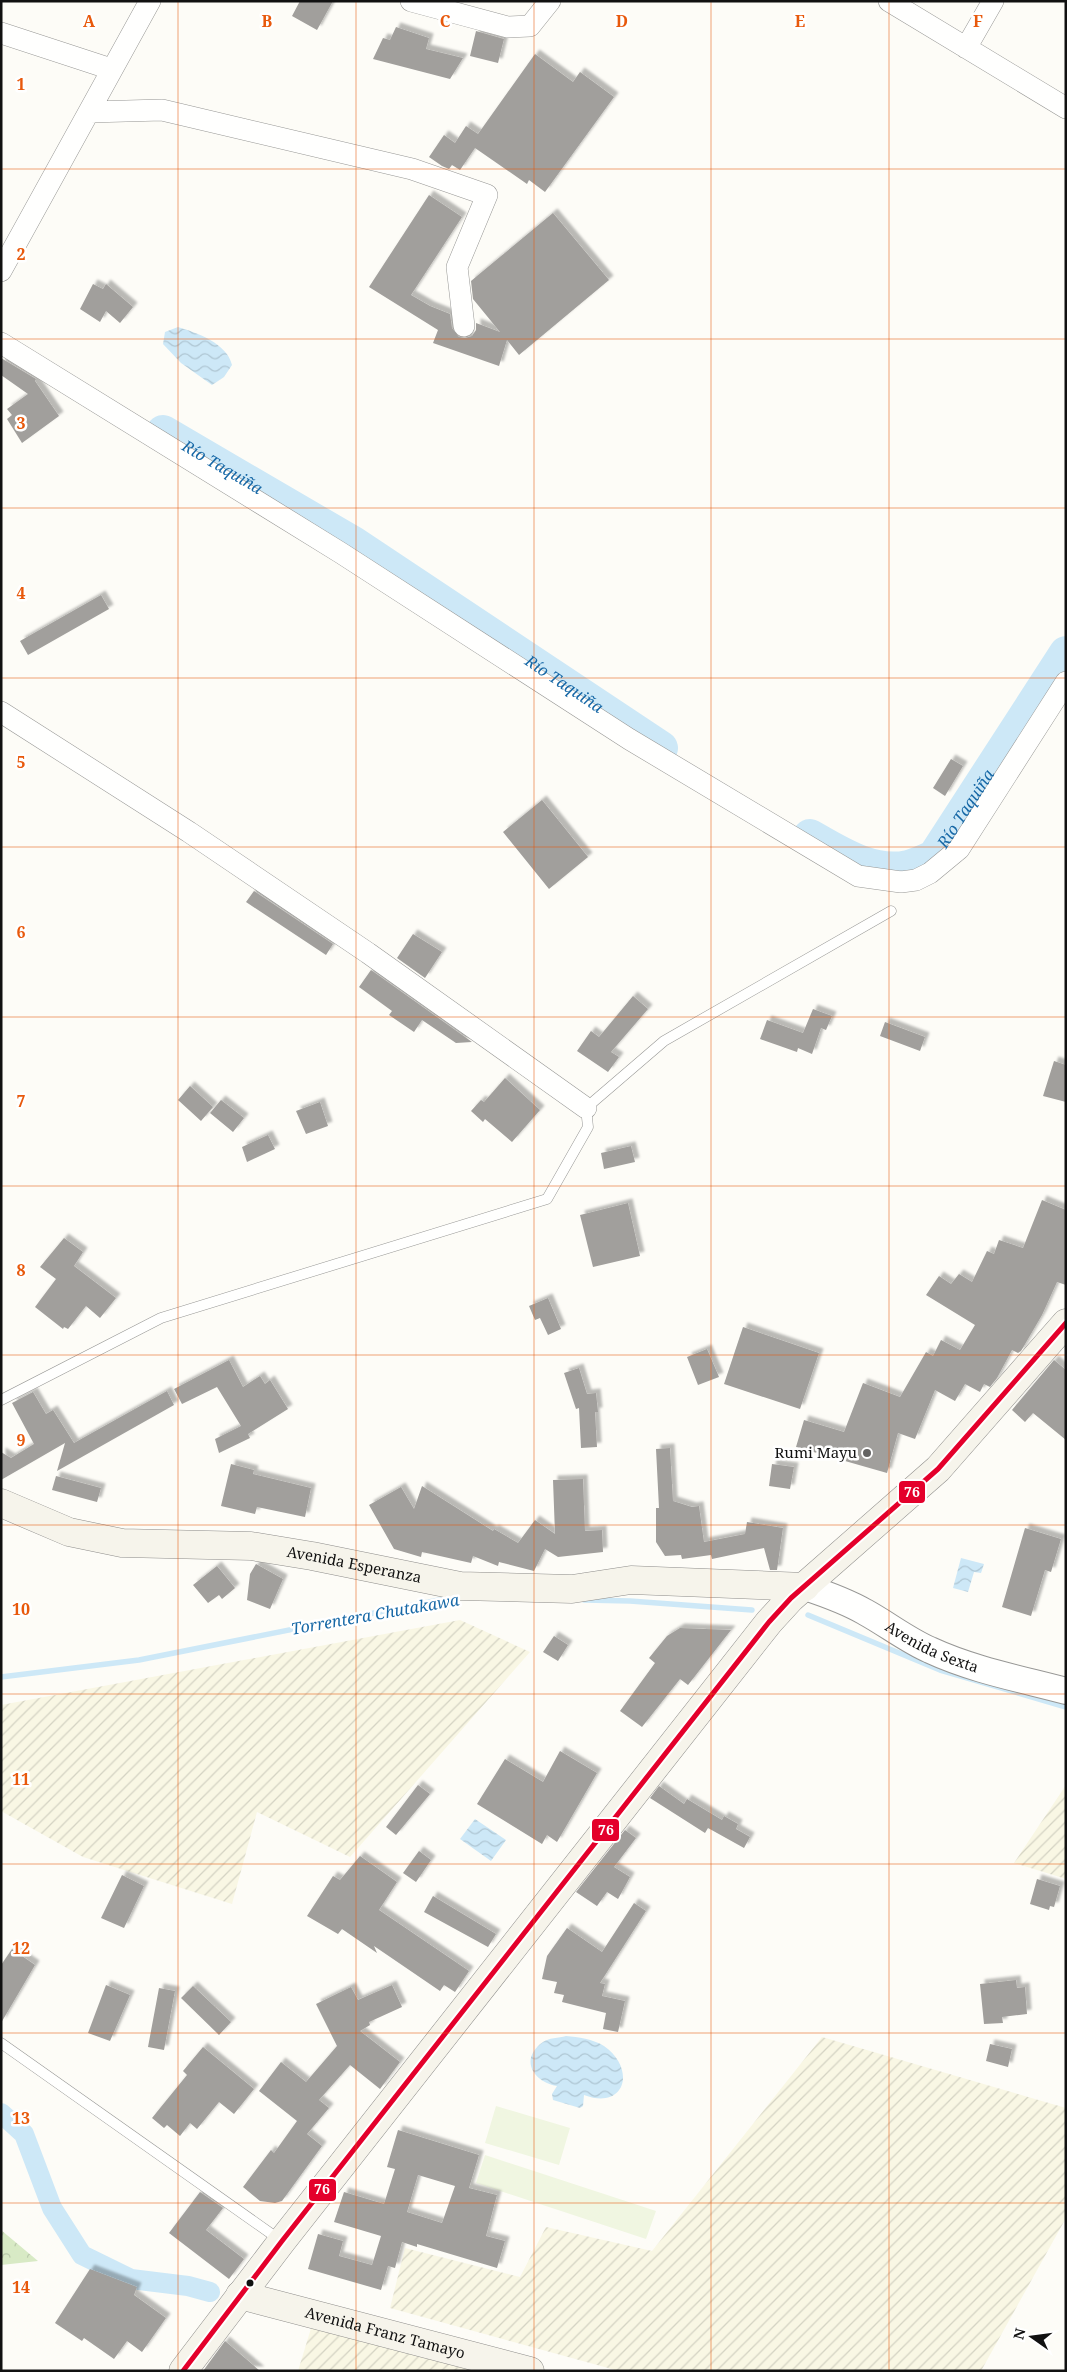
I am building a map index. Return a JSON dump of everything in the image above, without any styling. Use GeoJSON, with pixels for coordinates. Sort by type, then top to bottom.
{"type":"FeatureCollection","features":[{"type":"Feature","properties":{"kind":"main road"},"geometry":{"type":"LineString","coordinates":[[183,2371],[240,2294],[769,1622],[798,1593],[938,1469],[1066,1323]]}},
{"type":"Feature","properties":{"kind":"main road","name":"Avenida Esperanza"},"geometry":{"type":"LineString","coordinates":[[1,1503],[69,1532],[122,1543],[251,1546],[312,1556],[460,1586],[572,1589],[632,1580],[798,1593]]}},
{"type":"Feature","properties":{"kind":"main road","name":"Avenida Franz Tamayo"},"geometry":{"type":"LineString","coordinates":[[240,2294],[530,2371]]}},
{"type":"Feature","properties":{"kind":"street"},"geometry":{"type":"LineString","coordinates":[[1,271],[150,1]]}},
{"type":"Feature","properties":{"kind":"street"},"geometry":{"type":"LineString","coordinates":[[411,1],[508,27],[530,26],[550,1]]}},
{"type":"Feature","properties":{"kind":"street"},"geometry":{"type":"LineString","coordinates":[[888,1],[1066,108]]}},
{"type":"Feature","properties":{"kind":"street"},"geometry":{"type":"LineString","coordinates":[[966,48],[993,1]]}},
{"type":"Feature","properties":{"kind":"street"},"geometry":{"type":"LineString","coordinates":[[1,33],[111,69]]}},
{"type":"Feature","properties":{"kind":"street"},"geometry":{"type":"LineString","coordinates":[[90,112],[162,110],[412,169],[487,195],[457,267],[464,326]]}},
{"type":"Feature","properties":{"kind":"street"},"geometry":{"type":"LineString","coordinates":[[1,343],[341,553],[629,739],[858,876],[901,882],[916,880],[930,873],[959,849],[1066,682]]}},
{"type":"Feature","properties":{"kind":"street"},"geometry":{"type":"LineString","coordinates":[[1,712],[189,832],[360,947],[586,1108]]}},
{"type":"Feature","properties":{"kind":"street","name":"Avenida Sexta"},"geometry":{"type":"LineString","coordinates":[[798,1593],[833,1596],[866,1612],[904,1637],[932,1651],[974,1666],[1066,1691]]}},
{"type":"Feature","properties":{"kind":"lane"},"geometry":{"type":"LineString","coordinates":[[1,1400],[161,1318],[547,1199],[588,1127],[586,1108],[664,1040],[892,911]]}},
{"type":"Feature","properties":{"kind":"lane"},"geometry":{"type":"LineString","coordinates":[[1,2043],[282,2241]]}},
{"type":"Feature","properties":{"kind":"shaded area"},"geometry":{"type":"Polygon","coordinates":[[[460,1620],[530,1652],[350,1857],[257,1812],[232,1904],[83,1857],[1,1811],[1,1705],[460,1620]]]}},
{"type":"Feature","properties":{"kind":"shaded area"},"geometry":{"type":"Polygon","coordinates":[[[1066,1785],[1066,1879],[1014,1863],[1066,1785]]]}},
{"type":"Feature","properties":{"kind":"shaded area"},"geometry":{"type":"Polygon","coordinates":[[[822,2037],[1066,2108],[1066,2218],[981,2371],[619,2371],[390,2308],[405,2248],[520,2277],[546,2227],[652,2251],[822,2037]]]}},
{"type":"Feature","properties":{"kind":"shaded area"},"geometry":{"type":"Polygon","coordinates":[[[312,2325],[491,2371],[298,2371],[312,2325]]]}},
{"type":"Feature","properties":{"kind":"green space"},"geometry":{"type":"Polygon","coordinates":[[[496,2106],[570,2128],[559,2165],[485,2143],[496,2106]]]}},
{"type":"Feature","properties":{"kind":"green space"},"geometry":{"type":"Polygon","coordinates":[[[485,2155],[656,2211],[646,2239],[476,2183],[485,2155]]]}},
{"type":"Feature","properties":{"kind":"green space"},"geometry":{"type":"Polygon","coordinates":[[[1,2230],[38,2261],[1,2265],[1,2230]]]}},
{"type":"Feature","properties":{"kind":"water"},"geometry":{"type":"Polygon","coordinates":[[[178,327],[210,340],[224,351],[232,365],[224,377],[212,385],[181,363],[163,344],[165,332],[178,327]]]}},
{"type":"Feature","properties":{"kind":"water"},"geometry":{"type":"Polygon","coordinates":[[[961,1558],[984,1564],[981,1573],[974,1572],[968,1592],[953,1588],[961,1558]]]}},
{"type":"Feature","properties":{"kind":"water"},"geometry":{"type":"Polygon","coordinates":[[[475,1819],[506,1840],[491,1861],[460,1839],[475,1819]]]}},
{"type":"Feature","properties":{"kind":"water"},"geometry":{"type":"Polygon","coordinates":[[[566,2036],[595,2042],[604,2046],[614,2055],[621,2066],[623,2076],[622,2085],[617,2093],[609,2097],[598,2098],[584,2095],[583,2106],[580,2108],[553,2100],[552,2094],[557,2086],[541,2080],[536,2075],[532,2069],[532,2055],[545,2041],[566,2036]]]}},
{"type":"Feature","properties":{"kind":"building"},"geometry":{"type":"Polygon","coordinates":[[[300,1],[333,1],[317,30],[292,16],[300,1]]]}},
{"type":"Feature","properties":{"kind":"building"},"geometry":{"type":"Polygon","coordinates":[[[396,27],[429,38],[426,49],[463,58],[450,79],[373,59],[383,38],[390,40],[396,27]]]}},
{"type":"Feature","properties":{"kind":"building"},"geometry":{"type":"Polygon","coordinates":[[[476,31],[504,39],[498,63],[470,56],[476,31]]]}},
{"type":"Feature","properties":{"kind":"building"},"geometry":{"type":"Polygon","coordinates":[[[535,54],[573,82],[580,72],[614,97],[545,192],[529,180],[527,184],[475,148],[460,170],[452,165],[449,169],[429,157],[444,135],[455,143],[466,126],[478,134],[535,54]]]}},
{"type":"Feature","properties":{"kind":"building"},"geometry":{"type":"Polygon","coordinates":[[[429,195],[462,217],[411,295],[430,306],[450,314],[452,328],[459,337],[472,336],[476,330],[476,323],[500,332],[473,299],[471,281],[553,213],[609,280],[519,355],[507,340],[499,366],[433,343],[438,330],[369,287],[429,195]]]}},
{"type":"Feature","properties":{"kind":"building"},"geometry":{"type":"Polygon","coordinates":[[[93,284],[103,289],[106,284],[133,307],[120,323],[106,311],[100,322],[80,309],[93,284]]]}},
{"type":"Feature","properties":{"kind":"building"},"geometry":{"type":"Polygon","coordinates":[[[1,358],[36,379],[35,381],[59,416],[22,443],[7,419],[12,415],[7,409],[28,394],[1,375],[1,358]]]}},
{"type":"Feature","properties":{"kind":"building"},"geometry":{"type":"Polygon","coordinates":[[[101,595],[109,609],[28,655],[20,641],[101,595]]]}},
{"type":"Feature","properties":{"kind":"building"},"geometry":{"type":"Polygon","coordinates":[[[951,759],[963,766],[945,796],[933,788],[951,759]]]}},
{"type":"Feature","properties":{"kind":"building"},"geometry":{"type":"Polygon","coordinates":[[[542,800],[588,857],[549,889],[503,832],[542,800]]]}},
{"type":"Feature","properties":{"kind":"building"},"geometry":{"type":"Polygon","coordinates":[[[254,891],[333,944],[326,955],[246,902],[254,891]]]}},
{"type":"Feature","properties":{"kind":"building"},"geometry":{"type":"Polygon","coordinates":[[[413,934],[442,952],[425,978],[397,958],[413,934]]]}},
{"type":"Feature","properties":{"kind":"building"},"geometry":{"type":"Polygon","coordinates":[[[371,970],[472,1042],[456,1043],[422,1020],[414,1032],[389,1015],[392,1011],[359,987],[371,970]]]}},
{"type":"Feature","properties":{"kind":"building"},"geometry":{"type":"Polygon","coordinates":[[[633,996],[648,1009],[611,1052],[619,1057],[608,1072],[577,1051],[591,1031],[599,1037],[633,996]]]}},
{"type":"Feature","properties":{"kind":"building"},"geometry":{"type":"Polygon","coordinates":[[[813,1009],[832,1016],[826,1030],[821,1028],[812,1054],[798,1048],[797,1052],[760,1039],[767,1020],[803,1033],[813,1009]]]}},
{"type":"Feature","properties":{"kind":"building"},"geometry":{"type":"Polygon","coordinates":[[[885,1022],[925,1037],[920,1051],[880,1036],[885,1022]]]}},
{"type":"Feature","properties":{"kind":"building"},"geometry":{"type":"Polygon","coordinates":[[[1054,1061],[1066,1065],[1066,1102],[1043,1096],[1054,1061]]]}},
{"type":"Feature","properties":{"kind":"building"},"geometry":{"type":"Polygon","coordinates":[[[505,1078],[540,1110],[512,1142],[485,1119],[483,1122],[471,1111],[481,1100],[484,1102],[505,1078]]]}},
{"type":"Feature","properties":{"kind":"building"},"geometry":{"type":"Polygon","coordinates":[[[190,1086],[213,1107],[201,1121],[178,1100],[190,1086]]]}},
{"type":"Feature","properties":{"kind":"building"},"geometry":{"type":"Polygon","coordinates":[[[221,1100],[244,1118],[233,1132],[210,1113],[221,1100]]]}},
{"type":"Feature","properties":{"kind":"building"},"geometry":{"type":"Polygon","coordinates":[[[320,1102],[328,1126],[306,1134],[296,1111],[320,1102]]]}},
{"type":"Feature","properties":{"kind":"building"},"geometry":{"type":"Polygon","coordinates":[[[268,1135],[275,1149],[247,1162],[242,1147],[268,1135]]]}},
{"type":"Feature","properties":{"kind":"building"},"geometry":{"type":"Polygon","coordinates":[[[631,1146],[635,1162],[604,1169],[601,1153],[631,1146]]]}},
{"type":"Feature","properties":{"kind":"building"},"geometry":{"type":"Polygon","coordinates":[[[1042,1200],[1066,1210],[1066,1285],[1057,1282],[1042,1315],[1021,1351],[1018,1353],[1012,1350],[990,1387],[984,1384],[980,1392],[965,1384],[955,1401],[935,1390],[915,1439],[898,1433],[887,1473],[796,1447],[804,1420],[844,1432],[863,1383],[900,1397],[926,1352],[933,1356],[941,1340],[960,1350],[975,1325],[926,1295],[939,1276],[951,1284],[959,1274],[972,1282],[987,1251],[994,1254],[999,1240],[1023,1248],[1042,1200]]]}},
{"type":"Feature","properties":{"kind":"building"},"geometry":{"type":"Polygon","coordinates":[[[628,1203],[640,1256],[593,1267],[580,1215],[628,1203]]]}},
{"type":"Feature","properties":{"kind":"building"},"geometry":{"type":"Polygon","coordinates":[[[64,1238],[83,1252],[74,1266],[116,1298],[100,1318],[86,1306],[68,1329],[64,1327],[63,1329],[35,1307],[56,1279],[40,1267],[64,1238]]]}},
{"type":"Feature","properties":{"kind":"building"},"geometry":{"type":"Polygon","coordinates":[[[548,1298],[561,1329],[548,1335],[540,1318],[535,1320],[529,1306],[548,1298]]]}},
{"type":"Feature","properties":{"kind":"building"},"geometry":{"type":"Polygon","coordinates":[[[743,1327],[819,1353],[800,1409],[724,1384],[743,1327]]]}},
{"type":"Feature","properties":{"kind":"building"},"geometry":{"type":"Polygon","coordinates":[[[707,1349],[719,1377],[698,1385],[687,1357],[707,1349]]]}},
{"type":"Feature","properties":{"kind":"building"},"geometry":{"type":"Polygon","coordinates":[[[229,1360],[243,1387],[260,1376],[265,1384],[270,1380],[288,1409],[248,1434],[250,1438],[219,1453],[215,1439],[241,1426],[217,1387],[182,1404],[174,1389],[229,1360]]]}},
{"type":"Feature","properties":{"kind":"building"},"geometry":{"type":"Polygon","coordinates":[[[1054,1360],[1066,1370],[1066,1440],[1033,1413],[1025,1422],[1012,1410],[1054,1360]]]}},
{"type":"Feature","properties":{"kind":"building"},"geometry":{"type":"Polygon","coordinates":[[[579,1368],[587,1394],[596,1393],[598,1412],[595,1412],[597,1447],[581,1448],[579,1408],[576,1409],[564,1373],[579,1368]]]}},
{"type":"Feature","properties":{"kind":"building"},"geometry":{"type":"Polygon","coordinates":[[[167,1391],[174,1405],[57,1471],[65,1443],[1,1480],[1,1452],[11,1458],[34,1444],[12,1403],[33,1392],[46,1414],[53,1410],[74,1443],[167,1391]]]}},
{"type":"Feature","properties":{"kind":"building"},"geometry":{"type":"Polygon","coordinates":[[[670,1448],[673,1501],[692,1507],[699,1506],[704,1542],[745,1534],[747,1522],[783,1528],[777,1570],[770,1570],[764,1548],[712,1559],[711,1555],[682,1559],[681,1555],[665,1556],[656,1542],[656,1508],[659,1508],[656,1449],[670,1448]]]}},
{"type":"Feature","properties":{"kind":"building"},"geometry":{"type":"Polygon","coordinates":[[[231,1464],[254,1470],[253,1474],[311,1488],[305,1517],[257,1507],[255,1514],[221,1506],[231,1464]]]}},
{"type":"Feature","properties":{"kind":"building"},"geometry":{"type":"Polygon","coordinates":[[[772,1464],[794,1467],[790,1489],[769,1486],[772,1464]]]}},
{"type":"Feature","properties":{"kind":"building"},"geometry":{"type":"Polygon","coordinates":[[[56,1476],[101,1488],[97,1502],[52,1490],[56,1476]]]}},
{"type":"Feature","properties":{"kind":"building"},"geometry":{"type":"Polygon","coordinates":[[[583,1479],[585,1531],[602,1530],[603,1552],[558,1557],[545,1549],[534,1571],[499,1562],[498,1566],[473,1556],[471,1563],[422,1552],[421,1557],[394,1549],[369,1505],[401,1487],[414,1509],[422,1486],[493,1531],[494,1529],[518,1543],[535,1520],[555,1534],[553,1480],[583,1479]]]}},
{"type":"Feature","properties":{"kind":"building"},"geometry":{"type":"Polygon","coordinates":[[[1025,1528],[1061,1539],[1051,1572],[1045,1570],[1031,1616],[1002,1607],[1025,1528]]]}},
{"type":"Feature","properties":{"kind":"building"},"geometry":{"type":"Polygon","coordinates":[[[256,1564],[283,1579],[270,1609],[247,1600],[250,1574],[256,1564]]]}},
{"type":"Feature","properties":{"kind":"building"},"geometry":{"type":"Polygon","coordinates":[[[217,1566],[235,1588],[222,1599],[219,1595],[208,1603],[193,1585],[217,1566]]]}},
{"type":"Feature","properties":{"kind":"building"},"geometry":{"type":"Polygon","coordinates":[[[680,1628],[731,1630],[688,1685],[680,1679],[642,1727],[620,1711],[655,1663],[649,1658],[667,1636],[680,1628]]]}},
{"type":"Feature","properties":{"kind":"building"},"geometry":{"type":"Polygon","coordinates":[[[554,1636],[568,1645],[558,1661],[543,1652],[554,1636]]]}},
{"type":"Feature","properties":{"kind":"building"},"geometry":{"type":"Polygon","coordinates":[[[560,1751],[597,1773],[557,1842],[547,1835],[542,1844],[477,1804],[505,1759],[543,1782],[560,1751]]]}},
{"type":"Feature","properties":{"kind":"building"},"geometry":{"type":"Polygon","coordinates":[[[418,1785],[430,1794],[396,1835],[386,1827],[418,1785]]]}},
{"type":"Feature","properties":{"kind":"building"},"geometry":{"type":"Polygon","coordinates":[[[659,1786],[684,1804],[687,1799],[722,1820],[724,1816],[738,1824],[736,1829],[750,1837],[744,1848],[708,1828],[705,1833],[650,1798],[659,1786]]]}},
{"type":"Feature","properties":{"kind":"building"},"geometry":{"type":"Polygon","coordinates":[[[625,1830],[636,1838],[614,1867],[630,1877],[618,1899],[607,1892],[597,1906],[576,1892],[625,1830]]]}},
{"type":"Feature","properties":{"kind":"building"},"geometry":{"type":"Polygon","coordinates":[[[419,1851],[431,1860],[416,1882],[403,1873],[419,1851]]]}},
{"type":"Feature","properties":{"kind":"building"},"geometry":{"type":"Polygon","coordinates":[[[360,1856],[397,1882],[379,1910],[469,1971],[455,1992],[444,1985],[440,1991],[374,1946],[377,1953],[342,1929],[338,1934],[307,1916],[333,1876],[340,1880],[360,1856]]]}},
{"type":"Feature","properties":{"kind":"building"},"geometry":{"type":"Polygon","coordinates":[[[122,1875],[144,1886],[124,1928],[101,1918],[122,1875]]]}},
{"type":"Feature","properties":{"kind":"building"},"geometry":{"type":"Polygon","coordinates":[[[1037,1879],[1060,1886],[1054,1907],[1050,1906],[1049,1910],[1030,1904],[1037,1879]]]}},
{"type":"Feature","properties":{"kind":"building"},"geometry":{"type":"Polygon","coordinates":[[[433,1896],[496,1934],[488,1947],[424,1912],[433,1896]]]}},
{"type":"Feature","properties":{"kind":"building"},"geometry":{"type":"Polygon","coordinates":[[[634,1903],[646,1911],[600,1983],[605,1984],[602,1996],[625,2001],[618,2032],[603,2029],[606,2013],[562,2002],[564,1995],[554,1993],[557,1982],[542,1979],[547,1956],[567,1928],[602,1952],[634,1903]]]}},
{"type":"Feature","properties":{"kind":"building"},"geometry":{"type":"Polygon","coordinates":[[[12,1949],[35,1965],[1,2023],[1,1965],[12,1949]]]}},
{"type":"Feature","properties":{"kind":"building"},"geometry":{"type":"Polygon","coordinates":[[[1016,1980],[1017,1988],[1025,1987],[1027,2014],[1002,2017],[1003,2023],[984,2024],[980,1984],[1016,1980]]]}},
{"type":"Feature","properties":{"kind":"building"},"geometry":{"type":"Polygon","coordinates":[[[106,1985],[130,1995],[110,2041],[88,2033],[106,1985]]]}},
{"type":"Feature","properties":{"kind":"building"},"geometry":{"type":"Polygon","coordinates":[[[392,1985],[402,2007],[369,2022],[370,2025],[360,2031],[400,2062],[380,2089],[350,2065],[319,2100],[329,2108],[307,2134],[322,2146],[282,2201],[275,2203],[260,2201],[243,2187],[271,2150],[274,2153],[297,2121],[259,2091],[281,2062],[306,2082],[337,2046],[316,2004],[351,1987],[358,2000],[392,1985]]]}},
{"type":"Feature","properties":{"kind":"building"},"geometry":{"type":"Polygon","coordinates":[[[193,1986],[231,2022],[219,2035],[181,1998],[193,1986]]]}},
{"type":"Feature","properties":{"kind":"building"},"geometry":{"type":"Polygon","coordinates":[[[159,1988],[175,1991],[164,2050],[148,2047],[159,1988]]]}},
{"type":"Feature","properties":{"kind":"building"},"geometry":{"type":"Polygon","coordinates":[[[990,2044],[1012,2049],[1008,2067],[986,2061],[990,2044]]]}},
{"type":"Feature","properties":{"kind":"building"},"geometry":{"type":"Polygon","coordinates":[[[203,2047],[254,2089],[234,2114],[219,2102],[197,2129],[190,2123],[180,2136],[167,2125],[164,2128],[152,2118],[187,2075],[183,2071],[203,2047]]]}},
{"type":"Feature","properties":{"kind":"building"},"geometry":{"type":"Polygon","coordinates":[[[398,2130],[479,2155],[469,2188],[497,2195],[486,2236],[505,2241],[497,2268],[417,2244],[417,2247],[402,2242],[395,2268],[388,2266],[381,2290],[308,2269],[318,2234],[343,2241],[339,2256],[372,2265],[381,2236],[334,2222],[344,2192],[384,2204],[395,2169],[387,2167],[398,2130]],[[418,2175],[407,2212],[442,2223],[455,2186],[418,2175]]]}},
{"type":"Feature","properties":{"kind":"building"},"geometry":{"type":"Polygon","coordinates":[[[200,2192],[223,2208],[206,2230],[244,2259],[229,2279],[169,2233],[200,2192]]]}},
{"type":"Feature","properties":{"kind":"building"},"geometry":{"type":"Polygon","coordinates":[[[90,2269],[137,2287],[134,2295],[166,2318],[142,2352],[127,2341],[114,2359],[84,2338],[82,2341],[55,2323],[90,2269]]]}},
{"type":"Feature","properties":{"kind":"building"},"geometry":{"type":"Polygon","coordinates":[[[225,2341],[260,2371],[203,2371],[225,2341]]]}},
{"type":"Feature","properties":{"kind":"waterway","name":"Río Taquiña"},"geometry":{"type":"LineString","coordinates":[[163,432],[353,543],[661,748]]}},
{"type":"Feature","properties":{"kind":"waterway","name":"Río Taquiña"},"geometry":{"type":"LineString","coordinates":[[810,836],[856,861],[882,868],[908,867],[934,857],[1066,653]]}},
{"type":"Feature","properties":{"kind":"waterway","name":"Torrentera Chutakawa"},"geometry":{"type":"LineString","coordinates":[[1,1677],[139,1660],[454,1597]]}},
{"type":"Feature","properties":{"kind":"waterway","name":"Torrentera Chutakawa"},"geometry":{"type":"LineString","coordinates":[[584,1600],[630,1601],[752,1610]]}},
{"type":"Feature","properties":{"kind":"waterway","name":"Torrentera Chutakawa"},"geometry":{"type":"LineString","coordinates":[[808,1615],[940,1670],[1066,1707]]}},
{"type":"Feature","properties":{"kind":"waterway"},"geometry":{"type":"LineString","coordinates":[[1,2113],[24,2134],[52,2208],[82,2255],[131,2279],[188,2286],[210,2292]]}},
{"type":"Feature","properties":{"kind":"transit line","name":"76"},"geometry":{"type":"LineString","coordinates":[[183,2371],[282,2241],[769,1622],[791,1598],[938,1469],[1066,1323]]}},
{"type":"Feature","properties":{"kind":"place","name":"Rumi Mayu"},"geometry":{"type":"Point","coordinates":[867,1453]}}]}
